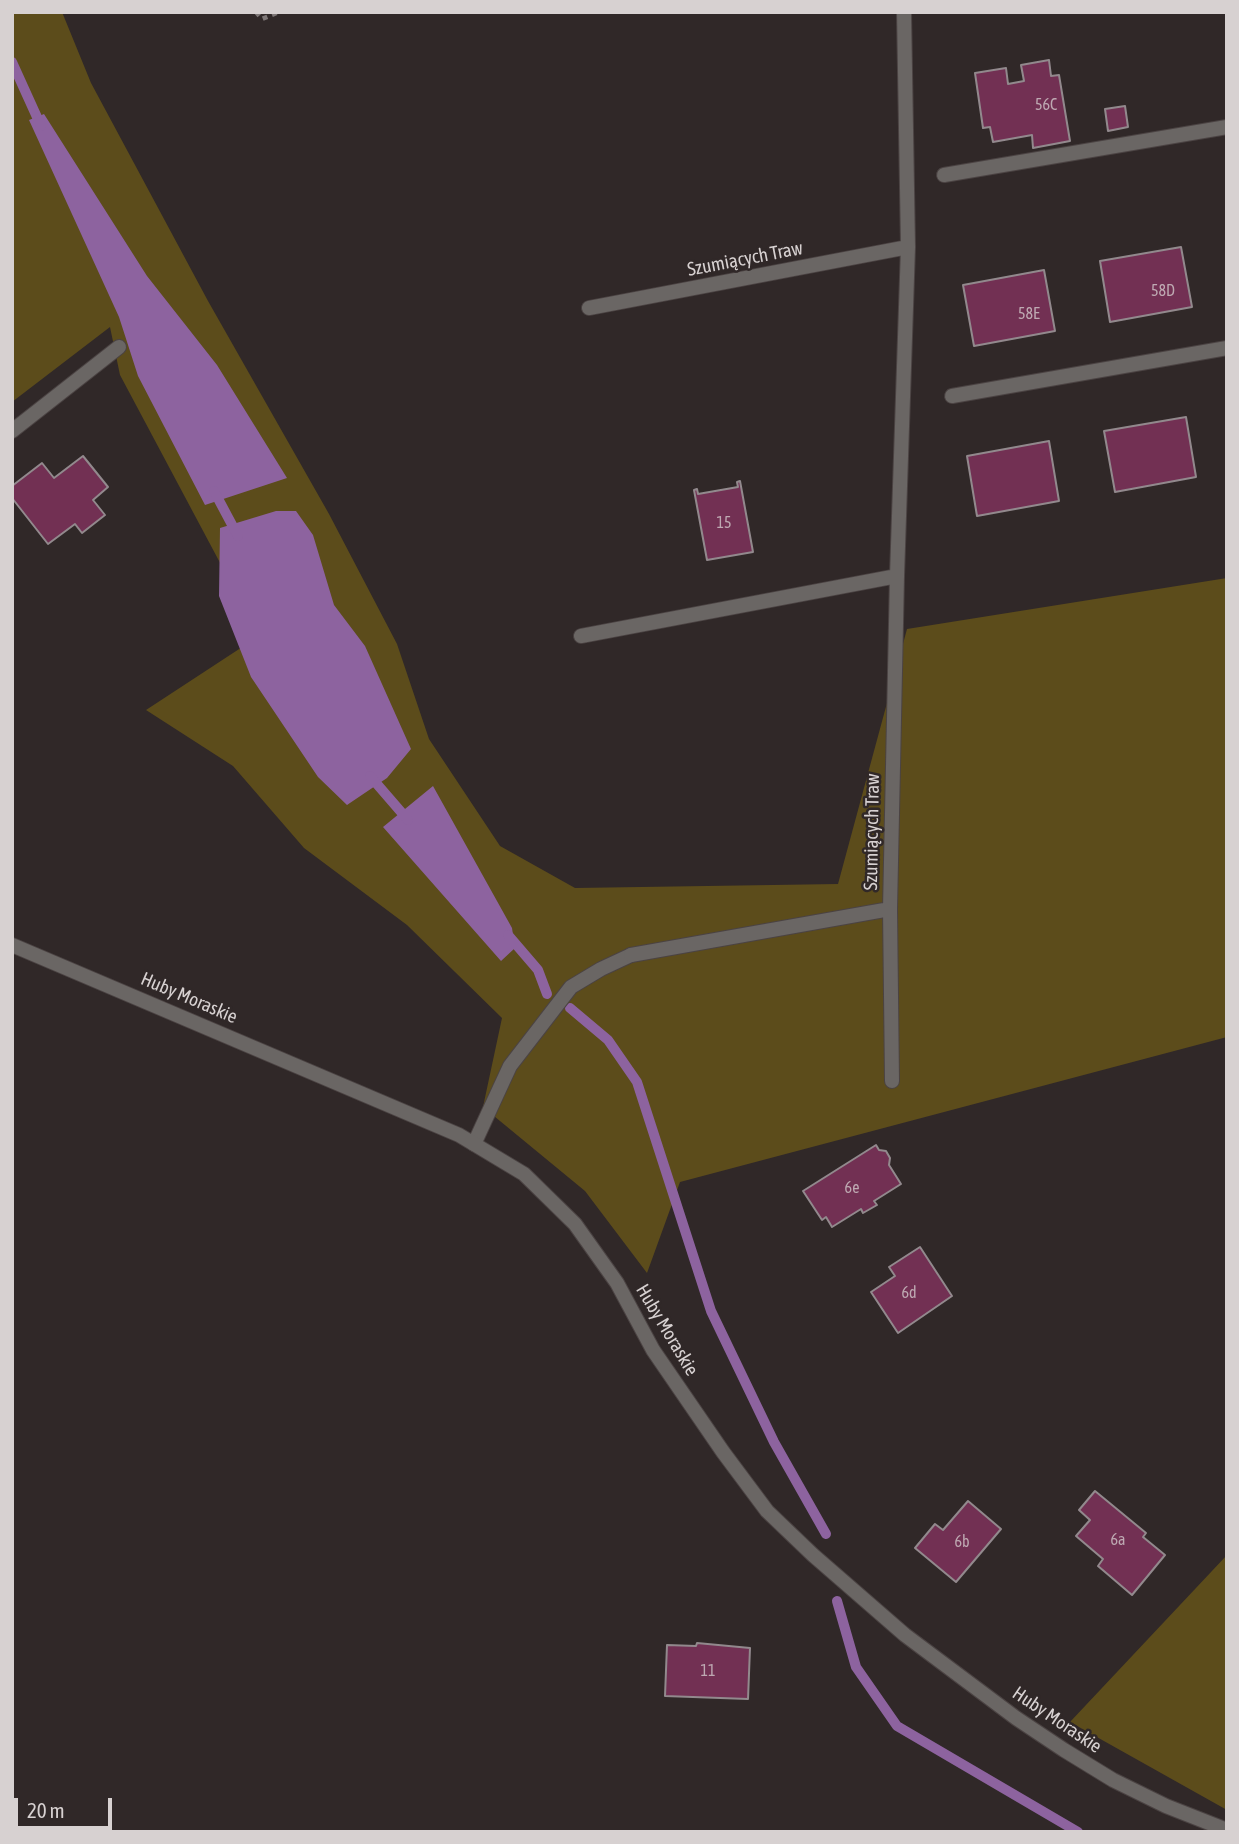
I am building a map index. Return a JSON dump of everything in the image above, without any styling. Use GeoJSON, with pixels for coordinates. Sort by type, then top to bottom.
{"type":"FeatureCollection","features":[{"type":"Feature","properties":{"kind":"street","name":"Szumiących Traw"},"geometry":{"type":"LineString","coordinates":[[474,1144],[510,1066],[571,987],[601,969],[631,955],[890,909],[908,247],[904,12]]}},
{"type":"Feature","properties":{"kind":"street"},"geometry":{"type":"LineString","coordinates":[[944,175],[1227,127]]}},
{"type":"Feature","properties":{"kind":"street","name":"Szumiących Traw"},"geometry":{"type":"LineString","coordinates":[[589,308],[908,247]]}},
{"type":"Feature","properties":{"kind":"street"},"geometry":{"type":"LineString","coordinates":[[12,431],[119,347]]}},
{"type":"Feature","properties":{"kind":"street"},"geometry":{"type":"LineString","coordinates":[[952,396],[1227,348]]}},
{"type":"Feature","properties":{"kind":"street"},"geometry":{"type":"LineString","coordinates":[[581,636],[897,576]]}},
{"type":"Feature","properties":{"kind":"street"},"geometry":{"type":"LineString","coordinates":[[890,909],[892,1081]]}},
{"type":"Feature","properties":{"kind":"street","name":"Huby Moraskie"},"geometry":{"type":"LineString","coordinates":[[12,945],[421,1118],[459,1135],[524,1174],[575,1224],[617,1283],[653,1350],[723,1452],[767,1511],[813,1555],[905,1634],[1054,1744],[1113,1780],[1166,1807],[1227,1830]]}},
{"type":"Feature","properties":{"kind":"path"},"geometry":{"type":"LineString","coordinates":[[256,12],[262,19],[279,12]]}},
{"type":"Feature","properties":{"kind":"shaded area"},"geometry":{"type":"Polygon","coordinates":[[[12,12],[62,12],[91,83],[208,301],[329,514],[397,644],[429,739],[500,846],[575,888],[838,884],[907,629],[1227,578],[1227,1037],[680,1182],[647,1273],[585,1191],[483,1107],[502,1018],[407,925],[304,848],[233,766],[146,710],[259,636],[120,375],[110,327],[12,402],[12,12]]]}},
{"type":"Feature","properties":{"kind":"shaded area"},"geometry":{"type":"Polygon","coordinates":[[[44,114],[147,276],[217,365],[287,478],[205,505],[138,376],[119,317],[29,120],[44,114]]]}},
{"type":"Feature","properties":{"kind":"shaded area"},"geometry":{"type":"Polygon","coordinates":[[[276,511],[296,511],[313,535],[334,605],[365,646],[411,749],[387,778],[347,805],[318,777],[251,677],[219,596],[220,528],[276,511]]]}},
{"type":"Feature","properties":{"kind":"shaded area"},"geometry":{"type":"Polygon","coordinates":[[[433,786],[512,928],[515,948],[501,961],[383,827],[433,786]]]}},
{"type":"Feature","properties":{"kind":"shaded area"},"geometry":{"type":"Polygon","coordinates":[[[1227,1555],[1227,1810],[1070,1722],[1227,1555]]]}},
{"type":"Feature","properties":{"kind":"building"},"geometry":{"type":"Polygon","coordinates":[[[1049,60],[1051,76],[1059,75],[1070,141],[1033,148],[1032,135],[993,142],[990,127],[983,128],[975,73],[1006,68],[1008,84],[1024,81],[1021,65],[1049,60]]]}},
{"type":"Feature","properties":{"kind":"building"},"geometry":{"type":"Polygon","coordinates":[[[1125,106],[1128,127],[1108,131],[1105,109],[1125,106]]]}},
{"type":"Feature","properties":{"kind":"building"},"geometry":{"type":"Polygon","coordinates":[[[1181,247],[1192,307],[1110,322],[1100,261],[1181,247]]]}},
{"type":"Feature","properties":{"kind":"building"},"geometry":{"type":"Polygon","coordinates":[[[1044,270],[1055,331],[974,346],[963,285],[1044,270]]]}},
{"type":"Feature","properties":{"kind":"building"},"geometry":{"type":"Polygon","coordinates":[[[1186,417],[1196,477],[1115,492],[1104,431],[1186,417]]]}},
{"type":"Feature","properties":{"kind":"building"},"geometry":{"type":"Polygon","coordinates":[[[1049,441],[1059,501],[977,516],[967,456],[1049,441]]]}},
{"type":"Feature","properties":{"kind":"building"},"geometry":{"type":"Polygon","coordinates":[[[83,456],[108,487],[93,500],[105,515],[82,533],[75,524],[48,544],[12,498],[12,486],[42,463],[54,478],[83,456]]]}},
{"type":"Feature","properties":{"kind":"building"},"geometry":{"type":"Polygon","coordinates":[[[740,481],[753,552],[707,560],[694,490],[697,489],[698,494],[738,487],[737,482],[740,481]]]}},
{"type":"Feature","properties":{"kind":"building"},"geometry":{"type":"Polygon","coordinates":[[[876,1145],[879,1150],[886,1151],[890,1158],[889,1165],[901,1184],[874,1201],[877,1205],[863,1213],[861,1209],[832,1227],[826,1217],[822,1220],[803,1191],[876,1145]]]}},
{"type":"Feature","properties":{"kind":"building"},"geometry":{"type":"Polygon","coordinates":[[[920,1247],[952,1296],[898,1333],[871,1292],[895,1276],[889,1267],[920,1247]]]}},
{"type":"Feature","properties":{"kind":"building"},"geometry":{"type":"Polygon","coordinates":[[[1095,1491],[1146,1533],[1143,1537],[1165,1555],[1132,1595],[1098,1566],[1103,1559],[1076,1536],[1090,1520],[1079,1510],[1095,1491]]]}},
{"type":"Feature","properties":{"kind":"building"},"geometry":{"type":"Polygon","coordinates":[[[968,1501],[1001,1529],[956,1582],[915,1548],[935,1524],[943,1530],[968,1501]]]}},
{"type":"Feature","properties":{"kind":"building"},"geometry":{"type":"Polygon","coordinates":[[[697,1643],[750,1648],[748,1699],[665,1696],[667,1645],[696,1646],[697,1643]]]}},
{"type":"Feature","properties":{"kind":"waterway"},"geometry":{"type":"LineString","coordinates":[[12,62],[41,126]]}},
{"type":"Feature","properties":{"kind":"waterway"},"geometry":{"type":"LineString","coordinates":[[214,491],[238,536]]}},
{"type":"Feature","properties":{"kind":"waterway"},"geometry":{"type":"LineString","coordinates":[[370,776],[408,820]]}},
{"type":"Feature","properties":{"kind":"waterway"},"geometry":{"type":"LineString","coordinates":[[508,935],[538,970],[547,994]]}},
{"type":"Feature","properties":{"kind":"waterway"},"geometry":{"type":"LineString","coordinates":[[570,1008],[608,1040],[637,1082],[711,1311],[774,1442],[826,1534]]}},
{"type":"Feature","properties":{"kind":"waterway"},"geometry":{"type":"LineString","coordinates":[[837,1601],[856,1667],[897,1726],[1078,1832]]}}]}
